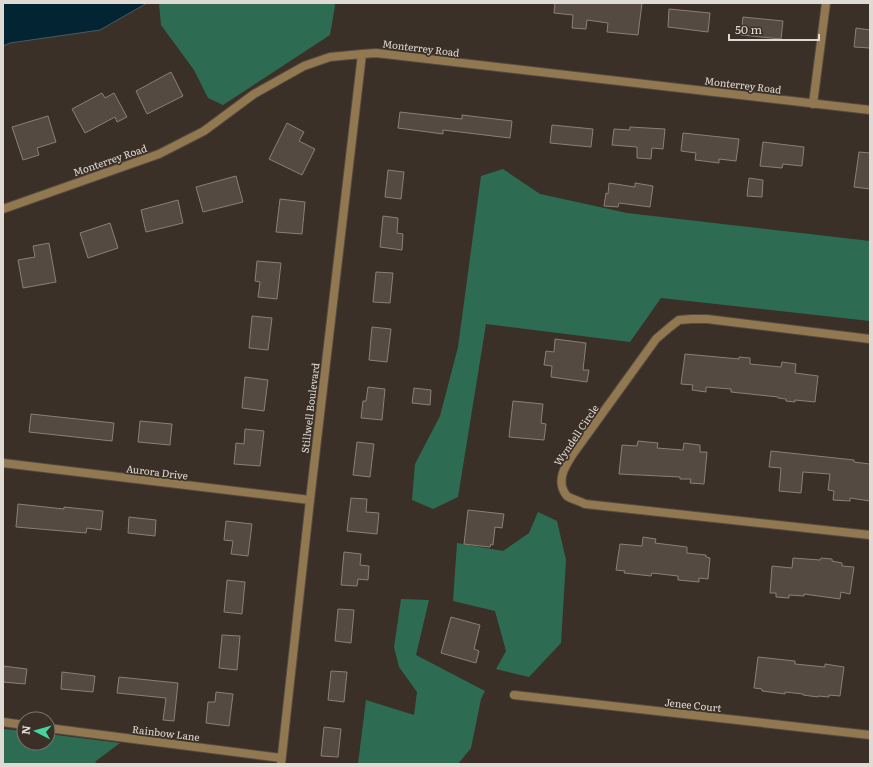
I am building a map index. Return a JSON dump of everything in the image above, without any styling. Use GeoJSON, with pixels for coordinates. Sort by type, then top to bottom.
{"type":"FeatureCollection","features":[{"type":"Feature","properties":{"kind":"street"},"geometry":{"type":"LineString","coordinates":[[813,104],[826,3]]}},
{"type":"Feature","properties":{"kind":"street","name":"Monterrey Road"},"geometry":{"type":"LineString","coordinates":[[3,208],[166,150],[204,131],[254,94],[304,66],[330,56],[376,53],[870,110]]}},
{"type":"Feature","properties":{"kind":"street","name":"Stillwell Boulevard"},"geometry":{"type":"LineString","coordinates":[[281,761],[362,54]]}},
{"type":"Feature","properties":{"kind":"street","name":"Wyndell Circle"},"geometry":{"type":"LineString","coordinates":[[870,339],[707,319],[679,320],[656,339],[573,454],[565,466],[561,477],[563,488],[568,496],[585,504],[870,535]]}},
{"type":"Feature","properties":{"kind":"street","name":"Aurora Drive"},"geometry":{"type":"LineString","coordinates":[[3,463],[310,500]]}},
{"type":"Feature","properties":{"kind":"street","name":"Jenee Court"},"geometry":{"type":"LineString","coordinates":[[514,695],[870,735]]}},
{"type":"Feature","properties":{"kind":"street"},"geometry":{"type":"LineString","coordinates":[[3,722],[16,724]]}},
{"type":"Feature","properties":{"kind":"street","name":"Rainbow Lane"},"geometry":{"type":"LineString","coordinates":[[56,729],[281,761]]}},
{"type":"Feature","properties":{"kind":"green space"},"geometry":{"type":"Polygon","coordinates":[[[159,3],[334,3],[335,6],[330,35],[223,105],[208,98],[194,70],[161,25],[159,3]]]}},
{"type":"Feature","properties":{"kind":"green space"},"geometry":{"type":"Polygon","coordinates":[[[503,169],[540,194],[627,213],[870,241],[870,321],[661,298],[630,342],[486,324],[458,497],[433,509],[412,500],[415,464],[440,416],[458,347],[481,176],[503,169]]]}},
{"type":"Feature","properties":{"kind":"green space"},"geometry":{"type":"Polygon","coordinates":[[[538,512],[557,521],[566,560],[561,643],[529,677],[496,669],[506,651],[495,611],[453,601],[457,543],[503,551],[529,533],[538,512]]]}},
{"type":"Feature","properties":{"kind":"green space"},"geometry":{"type":"Polygon","coordinates":[[[401,599],[429,600],[416,655],[485,691],[481,699],[471,748],[458,764],[358,764],[366,700],[414,715],[417,692],[399,667],[394,647],[401,599]]]}},
{"type":"Feature","properties":{"kind":"green space"},"geometry":{"type":"Polygon","coordinates":[[[3,729],[16,730],[16,751],[56,751],[56,735],[120,743],[96,761],[95,764],[3,764],[3,729]]]}},
{"type":"Feature","properties":{"kind":"water"},"geometry":{"type":"Polygon","coordinates":[[[3,3],[147,3],[100,30],[10,43],[3,46],[3,3]]]}},
{"type":"Feature","properties":{"kind":"building"},"geometry":{"type":"Polygon","coordinates":[[[555,3],[642,3],[638,35],[607,32],[608,23],[587,20],[586,29],[572,28],[573,15],[554,13],[555,3]]]}},
{"type":"Feature","properties":{"kind":"building"},"geometry":{"type":"Polygon","coordinates":[[[669,9],[710,13],[708,32],[668,27],[669,9]]]}},
{"type":"Feature","properties":{"kind":"building"},"geometry":{"type":"Polygon","coordinates":[[[743,17],[783,21],[781,39],[741,35],[743,17]]]}},
{"type":"Feature","properties":{"kind":"building"},"geometry":{"type":"Polygon","coordinates":[[[856,28],[870,30],[870,48],[854,47],[856,28]]]}},
{"type":"Feature","properties":{"kind":"building"},"geometry":{"type":"Polygon","coordinates":[[[171,72],[183,96],[147,114],[136,91],[171,72]]]}},
{"type":"Feature","properties":{"kind":"building"},"geometry":{"type":"Polygon","coordinates":[[[102,93],[105,98],[114,93],[127,117],[117,122],[115,117],[85,133],[72,109],[102,93]]]}},
{"type":"Feature","properties":{"kind":"building"},"geometry":{"type":"Polygon","coordinates":[[[400,112],[462,119],[462,115],[512,121],[510,138],[443,130],[443,134],[398,128],[400,112]]]}},
{"type":"Feature","properties":{"kind":"building"},"geometry":{"type":"Polygon","coordinates":[[[48,116],[56,142],[37,148],[39,155],[23,160],[12,127],[48,116]]]}},
{"type":"Feature","properties":{"kind":"building"},"geometry":{"type":"Polygon","coordinates":[[[287,123],[304,132],[299,141],[315,149],[302,175],[269,159],[287,123]]]}},
{"type":"Feature","properties":{"kind":"building"},"geometry":{"type":"Polygon","coordinates":[[[552,125],[593,129],[591,147],[550,143],[552,125]]]}},
{"type":"Feature","properties":{"kind":"building"},"geometry":{"type":"Polygon","coordinates":[[[630,127],[665,129],[663,149],[652,148],[651,159],[637,158],[637,147],[612,145],[614,129],[630,130],[630,127]]]}},
{"type":"Feature","properties":{"kind":"building"},"geometry":{"type":"Polygon","coordinates":[[[683,133],[739,139],[736,161],[719,159],[719,163],[695,160],[696,153],[681,151],[683,133]]]}},
{"type":"Feature","properties":{"kind":"building"},"geometry":{"type":"Polygon","coordinates":[[[763,142],[804,147],[802,166],[783,164],[782,168],[760,166],[763,142]]]}},
{"type":"Feature","properties":{"kind":"building"},"geometry":{"type":"Polygon","coordinates":[[[859,152],[870,153],[870,189],[854,187],[859,152]]]}},
{"type":"Feature","properties":{"kind":"building"},"geometry":{"type":"Polygon","coordinates":[[[388,170],[404,172],[401,199],[385,197],[388,170]]]}},
{"type":"Feature","properties":{"kind":"building"},"geometry":{"type":"Polygon","coordinates":[[[236,176],[243,202],[203,212],[196,187],[236,176]]]}},
{"type":"Feature","properties":{"kind":"building"},"geometry":{"type":"Polygon","coordinates":[[[749,178],[763,180],[762,197],[747,196],[749,178]]]}},
{"type":"Feature","properties":{"kind":"building"},"geometry":{"type":"Polygon","coordinates":[[[609,183],[635,187],[635,183],[653,186],[650,207],[619,203],[618,207],[604,206],[606,193],[608,194],[609,183]]]}},
{"type":"Feature","properties":{"kind":"building"},"geometry":{"type":"Polygon","coordinates":[[[280,199],[305,202],[302,234],[276,232],[280,199]]]}},
{"type":"Feature","properties":{"kind":"building"},"geometry":{"type":"Polygon","coordinates":[[[178,200],[183,223],[146,232],[141,210],[178,200]]]}},
{"type":"Feature","properties":{"kind":"building"},"geometry":{"type":"Polygon","coordinates":[[[383,216],[398,218],[397,233],[403,234],[402,250],[380,247],[383,216]]]}},
{"type":"Feature","properties":{"kind":"building"},"geometry":{"type":"Polygon","coordinates":[[[110,223],[118,248],[88,258],[80,233],[110,223]]]}},
{"type":"Feature","properties":{"kind":"building"},"geometry":{"type":"Polygon","coordinates":[[[49,243],[56,282],[23,288],[18,260],[35,257],[33,246],[49,243]]]}},
{"type":"Feature","properties":{"kind":"building"},"geometry":{"type":"Polygon","coordinates":[[[257,261],[281,263],[277,299],[258,297],[260,282],[255,281],[257,261]]]}},
{"type":"Feature","properties":{"kind":"building"},"geometry":{"type":"Polygon","coordinates":[[[376,272],[393,273],[390,303],[373,302],[376,272]]]}},
{"type":"Feature","properties":{"kind":"building"},"geometry":{"type":"Polygon","coordinates":[[[252,316],[272,318],[268,350],[249,348],[252,316]]]}},
{"type":"Feature","properties":{"kind":"building"},"geometry":{"type":"Polygon","coordinates":[[[372,327],[391,329],[387,362],[369,360],[372,327]]]}},
{"type":"Feature","properties":{"kind":"building"},"geometry":{"type":"Polygon","coordinates":[[[555,339],[586,343],[583,370],[589,370],[587,382],[551,377],[552,366],[544,365],[546,351],[554,352],[555,339]]]}},
{"type":"Feature","properties":{"kind":"building"},"geometry":{"type":"Polygon","coordinates":[[[685,354],[739,359],[739,357],[750,358],[750,364],[781,367],[782,362],[796,364],[795,373],[818,376],[815,402],[795,400],[795,402],[786,401],[786,399],[778,397],[731,392],[731,389],[706,387],[706,392],[692,390],[693,385],[681,384],[685,354]]]}},
{"type":"Feature","properties":{"kind":"building"},"geometry":{"type":"Polygon","coordinates":[[[245,377],[268,380],[264,411],[242,408],[245,377]]]}},
{"type":"Feature","properties":{"kind":"building"},"geometry":{"type":"Polygon","coordinates":[[[368,387],[385,389],[382,420],[361,418],[363,401],[366,401],[368,387]]]}},
{"type":"Feature","properties":{"kind":"building"},"geometry":{"type":"Polygon","coordinates":[[[414,388],[431,390],[430,405],[412,403],[414,388]]]}},
{"type":"Feature","properties":{"kind":"building"},"geometry":{"type":"Polygon","coordinates":[[[513,401],[543,404],[541,423],[546,424],[544,440],[509,437],[513,401]]]}},
{"type":"Feature","properties":{"kind":"building"},"geometry":{"type":"Polygon","coordinates":[[[31,414],[114,423],[112,441],[29,432],[31,414]]]}},
{"type":"Feature","properties":{"kind":"building"},"geometry":{"type":"Polygon","coordinates":[[[140,421],[172,424],[170,445],[138,442],[140,421]]]}},
{"type":"Feature","properties":{"kind":"building"},"geometry":{"type":"Polygon","coordinates":[[[245,429],[264,431],[260,466],[234,464],[236,443],[244,444],[245,429]]]}},
{"type":"Feature","properties":{"kind":"building"},"geometry":{"type":"Polygon","coordinates":[[[638,441],[658,443],[657,448],[683,450],[684,443],[700,445],[700,452],[707,452],[704,484],[690,483],[691,479],[680,479],[680,477],[619,474],[622,445],[637,446],[638,441]]]}},
{"type":"Feature","properties":{"kind":"building"},"geometry":{"type":"Polygon","coordinates":[[[357,442],[374,444],[370,477],[353,475],[357,442]]]}},
{"type":"Feature","properties":{"kind":"building"},"geometry":{"type":"Polygon","coordinates":[[[771,451],[854,460],[854,462],[870,464],[870,501],[850,498],[850,501],[833,500],[834,491],[828,490],[830,474],[803,472],[801,493],[779,491],[781,468],[769,467],[771,451]]]}},
{"type":"Feature","properties":{"kind":"building"},"geometry":{"type":"Polygon","coordinates":[[[351,498],[367,499],[366,512],[379,513],[377,534],[347,531],[351,498]]]}},
{"type":"Feature","properties":{"kind":"building"},"geometry":{"type":"Polygon","coordinates":[[[18,504],[64,509],[64,507],[103,511],[101,530],[87,528],[86,533],[16,527],[18,504]]]}},
{"type":"Feature","properties":{"kind":"building"},"geometry":{"type":"Polygon","coordinates":[[[468,510],[504,514],[502,528],[495,527],[493,545],[491,544],[490,547],[464,544],[468,510]]]}},
{"type":"Feature","properties":{"kind":"building"},"geometry":{"type":"Polygon","coordinates":[[[129,517],[156,520],[155,536],[128,533],[129,517]]]}},
{"type":"Feature","properties":{"kind":"building"},"geometry":{"type":"Polygon","coordinates":[[[226,521],[252,524],[248,556],[231,554],[233,541],[224,540],[226,521]]]}},
{"type":"Feature","properties":{"kind":"building"},"geometry":{"type":"Polygon","coordinates":[[[643,537],[656,539],[655,543],[687,547],[687,553],[706,555],[706,557],[710,558],[708,579],[699,578],[699,582],[678,580],[678,576],[652,573],[651,576],[624,573],[625,571],[616,570],[620,544],[642,546],[643,537]]]}},
{"type":"Feature","properties":{"kind":"building"},"geometry":{"type":"Polygon","coordinates":[[[344,552],[361,554],[360,565],[369,566],[368,580],[358,579],[357,586],[341,585],[344,552]]]}},
{"type":"Feature","properties":{"kind":"building"},"geometry":{"type":"Polygon","coordinates":[[[793,558],[820,560],[821,558],[832,559],[832,561],[842,563],[842,566],[854,567],[850,594],[841,592],[840,599],[804,594],[804,596],[789,595],[789,598],[776,597],[776,593],[770,593],[772,566],[792,568],[793,558]]]}},
{"type":"Feature","properties":{"kind":"building"},"geometry":{"type":"Polygon","coordinates":[[[227,580],[245,582],[242,614],[224,612],[227,580]]]}},
{"type":"Feature","properties":{"kind":"building"},"geometry":{"type":"Polygon","coordinates":[[[338,609],[354,610],[351,643],[335,641],[338,609]]]}},
{"type":"Feature","properties":{"kind":"building"},"geometry":{"type":"Polygon","coordinates":[[[451,617],[480,625],[474,649],[479,651],[476,663],[441,653],[451,617]]]}},
{"type":"Feature","properties":{"kind":"building"},"geometry":{"type":"Polygon","coordinates":[[[222,635],[240,636],[237,670],[219,668],[222,635]]]}},
{"type":"Feature","properties":{"kind":"building"},"geometry":{"type":"Polygon","coordinates":[[[758,657],[795,661],[795,664],[825,667],[825,664],[844,667],[840,696],[829,695],[829,697],[818,697],[785,692],[785,694],[762,691],[762,689],[754,688],[758,657]]]}},
{"type":"Feature","properties":{"kind":"building"},"geometry":{"type":"Polygon","coordinates":[[[3,666],[27,669],[25,684],[3,682],[3,666]]]}},
{"type":"Feature","properties":{"kind":"building"},"geometry":{"type":"Polygon","coordinates":[[[331,671],[347,672],[344,702],[328,700],[331,671]]]}},
{"type":"Feature","properties":{"kind":"building"},"geometry":{"type":"Polygon","coordinates":[[[62,672],[95,676],[93,692],[61,689],[62,672]]]}},
{"type":"Feature","properties":{"kind":"building"},"geometry":{"type":"Polygon","coordinates":[[[119,677],[178,683],[174,721],[163,720],[166,698],[117,693],[119,677]]]}},
{"type":"Feature","properties":{"kind":"building"},"geometry":{"type":"Polygon","coordinates":[[[216,692],[233,694],[229,726],[206,723],[208,702],[215,702],[216,692]]]}},
{"type":"Feature","properties":{"kind":"building"},"geometry":{"type":"Polygon","coordinates":[[[324,727],[341,729],[338,757],[321,756],[324,727]]]}}]}
